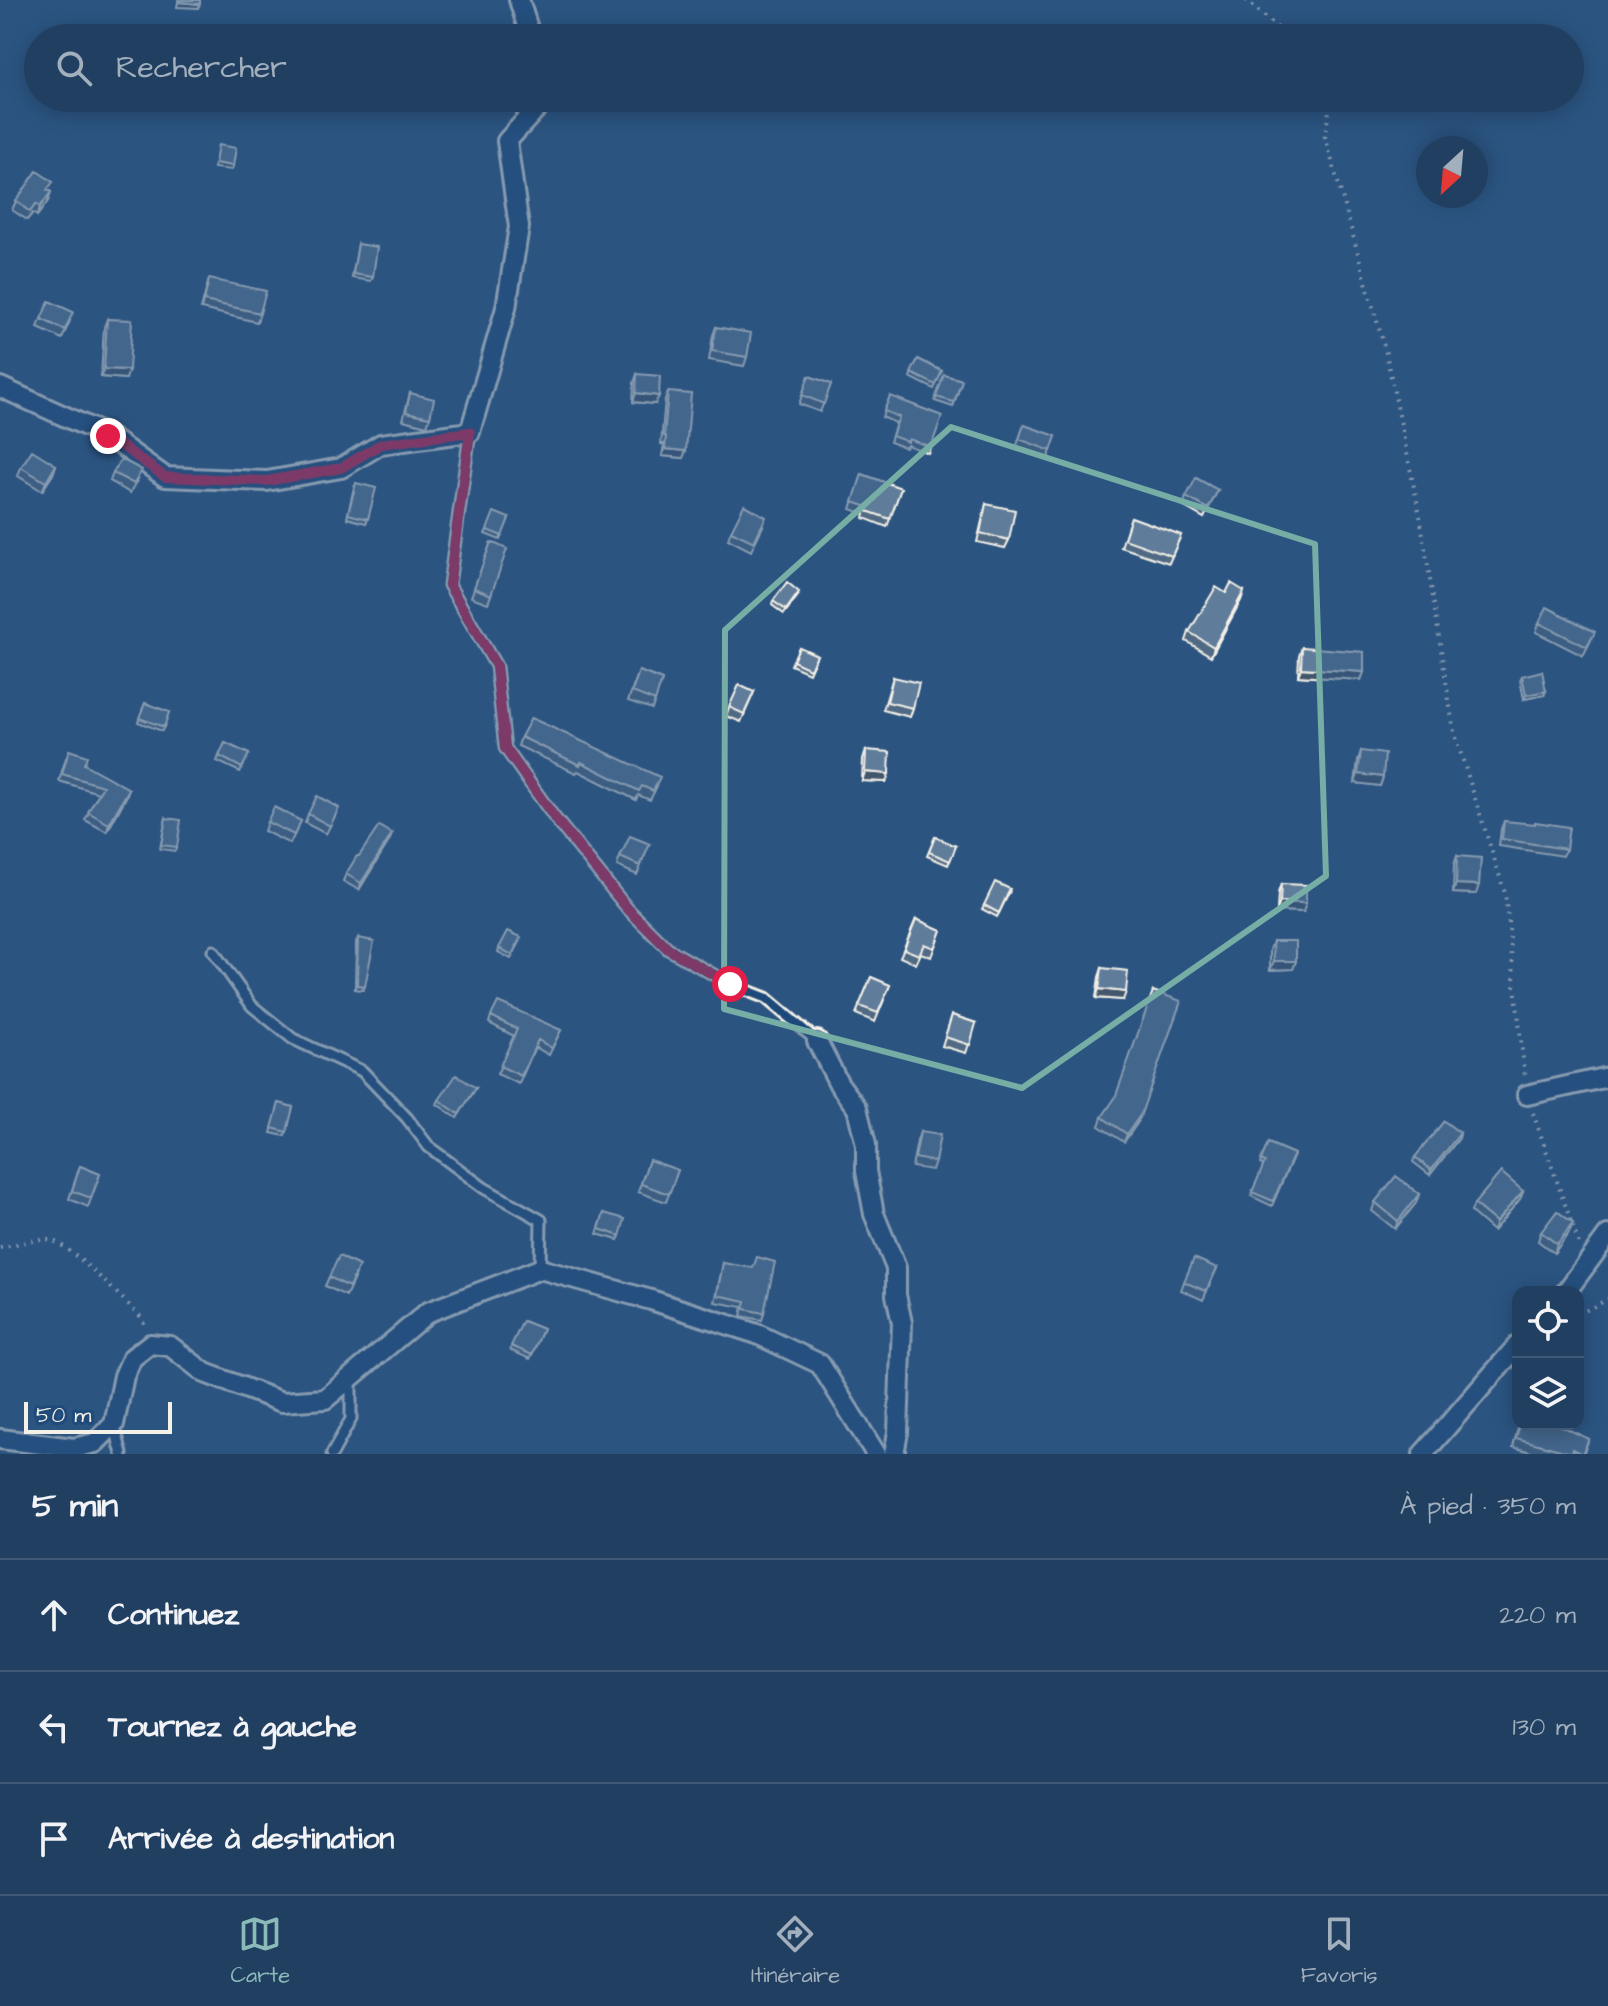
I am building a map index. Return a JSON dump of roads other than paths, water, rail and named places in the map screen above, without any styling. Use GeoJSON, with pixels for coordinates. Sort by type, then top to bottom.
{"type":"FeatureCollection","features":[{"type":"Feature","properties":{"kind":"street"},"geometry":{"type":"LineString","coordinates":[[519,0],[527,24]]}},
{"type":"Feature","properties":{"kind":"street"},"geometry":{"type":"LineString","coordinates":[[0,387],[108,436],[165,477],[267,481],[341,468],[381,444],[470,432],[506,308],[519,227],[507,141],[533,112]]}},
{"type":"Feature","properties":{"kind":"street"},"geometry":{"type":"LineString","coordinates":[[817,1041],[839,1084],[857,1108],[866,1145],[866,1171],[874,1214],[896,1268],[896,1295],[902,1323],[898,1432],[894,1454]]}},
{"type":"Feature","properties":{"kind":"street"},"geometry":{"type":"LineString","coordinates":[[1527,1095],[1608,1077]]}},
{"type":"Feature","properties":{"kind":"street"},"geometry":{"type":"LineString","coordinates":[[1571,1286],[1608,1235]]}},
{"type":"Feature","properties":{"kind":"street"},"geometry":{"type":"LineString","coordinates":[[0,1439],[74,1448],[95,1443],[114,1424],[124,1376],[132,1358],[150,1344],[170,1346],[205,1373],[282,1402],[325,1399],[428,1312],[540,1269],[757,1334],[820,1364],[876,1454]]}},
{"type":"Feature","properties":{"kind":"street"},"geometry":{"type":"LineString","coordinates":[[1423,1454],[1512,1352]]}},
{"type":"Feature","properties":{"kind":"lane"},"geometry":{"type":"LineString","coordinates":[[470,432],[449,585],[496,666],[505,748],[554,817],[627,908],[668,949],[730,984],[766,998],[817,1041]]}},
{"type":"Feature","properties":{"kind":"lane"},"geometry":{"type":"LineString","coordinates":[[213,951],[252,1006],[293,1039],[362,1071],[407,1118],[429,1147],[484,1188],[541,1220],[540,1269]]}},
{"type":"Feature","properties":{"kind":"lane"},"geometry":{"type":"LineString","coordinates":[[332,1454],[351,1419],[351,1377]]}},
{"type":"Feature","properties":{"kind":"lane"},"geometry":{"type":"LineString","coordinates":[[114,1424],[122,1454]]}}]}
